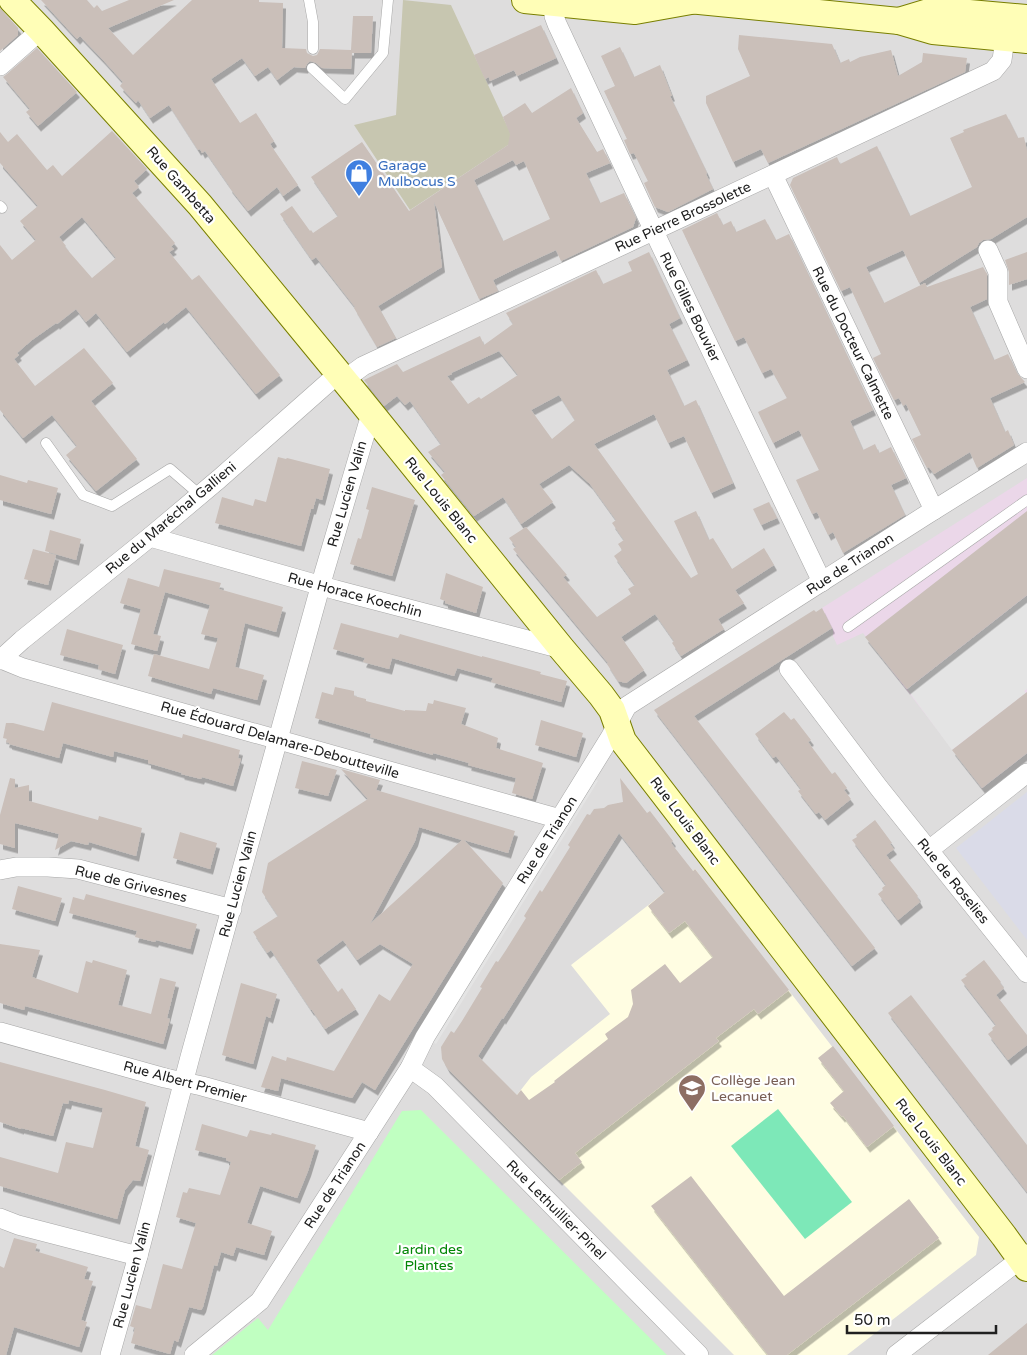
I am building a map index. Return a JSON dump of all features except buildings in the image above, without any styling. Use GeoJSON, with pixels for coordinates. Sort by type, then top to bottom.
{"type":"FeatureCollection","features":[{"type":"Feature","properties":{"kind":"street","name":"Rue Gambetta"},"geometry":{"type":"LineString","coordinates":[[12,0],[200,205],[341,378]]}},
{"type":"Feature","properties":{"kind":"street"},"geometry":{"type":"LineString","coordinates":[[525,0],[635,11],[687,0],[899,21],[933,31],[1016,39]]}},
{"type":"Feature","properties":{"kind":"street","name":"Rue Gilles Bouvier"},"geometry":{"type":"LineString","coordinates":[[554,3],[554,16],[557,24],[822,582]]}},
{"type":"Feature","properties":{"kind":"street"},"geometry":{"type":"LineString","coordinates":[[899,21],[935,10],[1027,18]]}},
{"type":"Feature","properties":{"kind":"street"},"geometry":{"type":"LineString","coordinates":[[0,66],[41,30]]}},
{"type":"Feature","properties":{"kind":"street","name":"Rue Pierre Brossolette"},"geometry":{"type":"LineString","coordinates":[[341,378],[993,71],[1016,39]]}},
{"type":"Feature","properties":{"kind":"street","name":"Rue du Docteur Calmette"},"geometry":{"type":"LineString","coordinates":[[773,175],[934,510]]}},
{"type":"Feature","properties":{"kind":"street"},"geometry":{"type":"LineString","coordinates":[[988,250],[998,272],[998,302],[1027,369]]}},
{"type":"Feature","properties":{"kind":"street","name":"Rue Louis Blanc"},"geometry":{"type":"LineString","coordinates":[[341,378],[607,702],[612,710],[623,741],[1025,1260]]}},
{"type":"Feature","properties":{"kind":"street","name":"Rue du Maréchal Gallieni"},"geometry":{"type":"LineString","coordinates":[[1,660],[22,640],[150,538],[323,386],[331,380],[341,378]]}},
{"type":"Feature","properties":{"kind":"street","name":"Rue Lucien Valin"},"geometry":{"type":"LineString","coordinates":[[110,1355],[320,586],[371,414]]}},
{"type":"Feature","properties":{"kind":"street","name":"Rue de Trianon"},"geometry":{"type":"LineString","coordinates":[[194,1355],[260,1301],[410,1068],[425,1037],[611,736],[627,706],[1027,452]]}},
{"type":"Feature","properties":{"kind":"street","name":"Rue Horace Koechlin"},"geometry":{"type":"LineString","coordinates":[[150,538],[320,586],[562,649]]}},
{"type":"Feature","properties":{"kind":"street","name":"Rue Édouard Delamare-Deboutteville"},"geometry":{"type":"LineString","coordinates":[[1,660],[23,668],[560,819]]}},
{"type":"Feature","properties":{"kind":"street","name":"Rue de Roselies"},"geometry":{"type":"LineString","coordinates":[[789,669],[879,788],[1027,973]]}},
{"type":"Feature","properties":{"kind":"street"},"geometry":{"type":"LineString","coordinates":[[929,850],[1027,773]]}},
{"type":"Feature","properties":{"kind":"street","name":"Rue de Grivesnes"},"geometry":{"type":"LineString","coordinates":[[0,870],[16,867],[78,869],[232,909]]}},
{"type":"Feature","properties":{"kind":"street","name":"Rue Albert Premier"},"geometry":{"type":"LineString","coordinates":[[0,1032],[370,1132]]}},
{"type":"Feature","properties":{"kind":"street","name":"Rue Lethuillier-Pinel"},"geometry":{"type":"LineString","coordinates":[[410,1068],[434,1086],[699,1355]]}},
{"type":"Feature","properties":{"kind":"street"},"geometry":{"type":"LineString","coordinates":[[0,1218],[18,1225],[138,1256]]}},
{"type":"Feature","properties":{"kind":"street"},"geometry":{"type":"LineString","coordinates":[[896,1355],[1025,1260]]}},
{"type":"Feature","properties":{"kind":"lane"},"geometry":{"type":"LineString","coordinates":[[309,0],[313,22],[313,49]]}},
{"type":"Feature","properties":{"kind":"lane"},"geometry":{"type":"LineString","coordinates":[[312,68],[345,99],[383,53],[388,0]]}},
{"type":"Feature","properties":{"kind":"lane"},"geometry":{"type":"LineString","coordinates":[[46,444],[83,496],[112,506],[170,469],[200,495]]}},
{"type":"Feature","properties":{"kind":"lane"},"geometry":{"type":"LineString","coordinates":[[848,627],[1027,500]]}},
{"type":"Feature","properties":{"kind":"shaded area"},"geometry":{"type":"Polygon","coordinates":[[[0,0],[1027,0],[1027,1355],[0,1355],[0,0]]]}},
{"type":"Feature","properties":{"kind":"shaded area"},"geometry":{"type":"Polygon","coordinates":[[[403,0],[451,5],[514,141],[410,210],[354,125],[396,115],[403,0]]]}},
{"type":"Feature","properties":{"kind":"shaded area"},"geometry":{"type":"Polygon","coordinates":[[[1027,478],[1027,753],[982,788],[863,633],[837,645],[833,636],[833,630],[822,608],[1027,478]]]}},
{"type":"Feature","properties":{"kind":"shaded area"},"geometry":{"type":"Polygon","coordinates":[[[1027,595],[1027,689],[1024,691],[1026,693],[952,750],[907,689],[1027,595]]]}},
{"type":"Feature","properties":{"kind":"shaded area"},"geometry":{"type":"Polygon","coordinates":[[[593,778],[598,781],[436,1044],[431,1041],[593,778]]]}},
{"type":"Feature","properties":{"kind":"shaded area"},"geometry":{"type":"Polygon","coordinates":[[[1027,792],[1027,940],[956,848],[1027,792]]]}},
{"type":"Feature","properties":{"kind":"shaded area","name":"Collège Jean Lecanuet"},"geometry":{"type":"Polygon","coordinates":[[[695,869],[979,1237],[976,1255],[847,1355],[734,1355],[496,1117],[513,1100],[531,1077],[610,1014],[571,965],[695,869]]]}},
{"type":"Feature","properties":{"kind":"green space"},"geometry":{"type":"Polygon","coordinates":[[[778,1109],[852,1202],[805,1239],[731,1146],[778,1109]]]}},
{"type":"Feature","properties":{"kind":"green space","name":"Jardin des Plantes"},"geometry":{"type":"Polygon","coordinates":[[[421,1110],[667,1355],[212,1355],[258,1318],[268,1330],[402,1111],[421,1110]]]}},
{"type":"Feature","properties":{"kind":"place","name":"Garage Mulbocus S"},"geometry":{"type":"Point","coordinates":[359,197]}},
{"type":"Feature","properties":{"kind":"place","name":"Collège Jean Lecanuet"},"geometry":{"type":"Point","coordinates":[692,1112]}}]}
